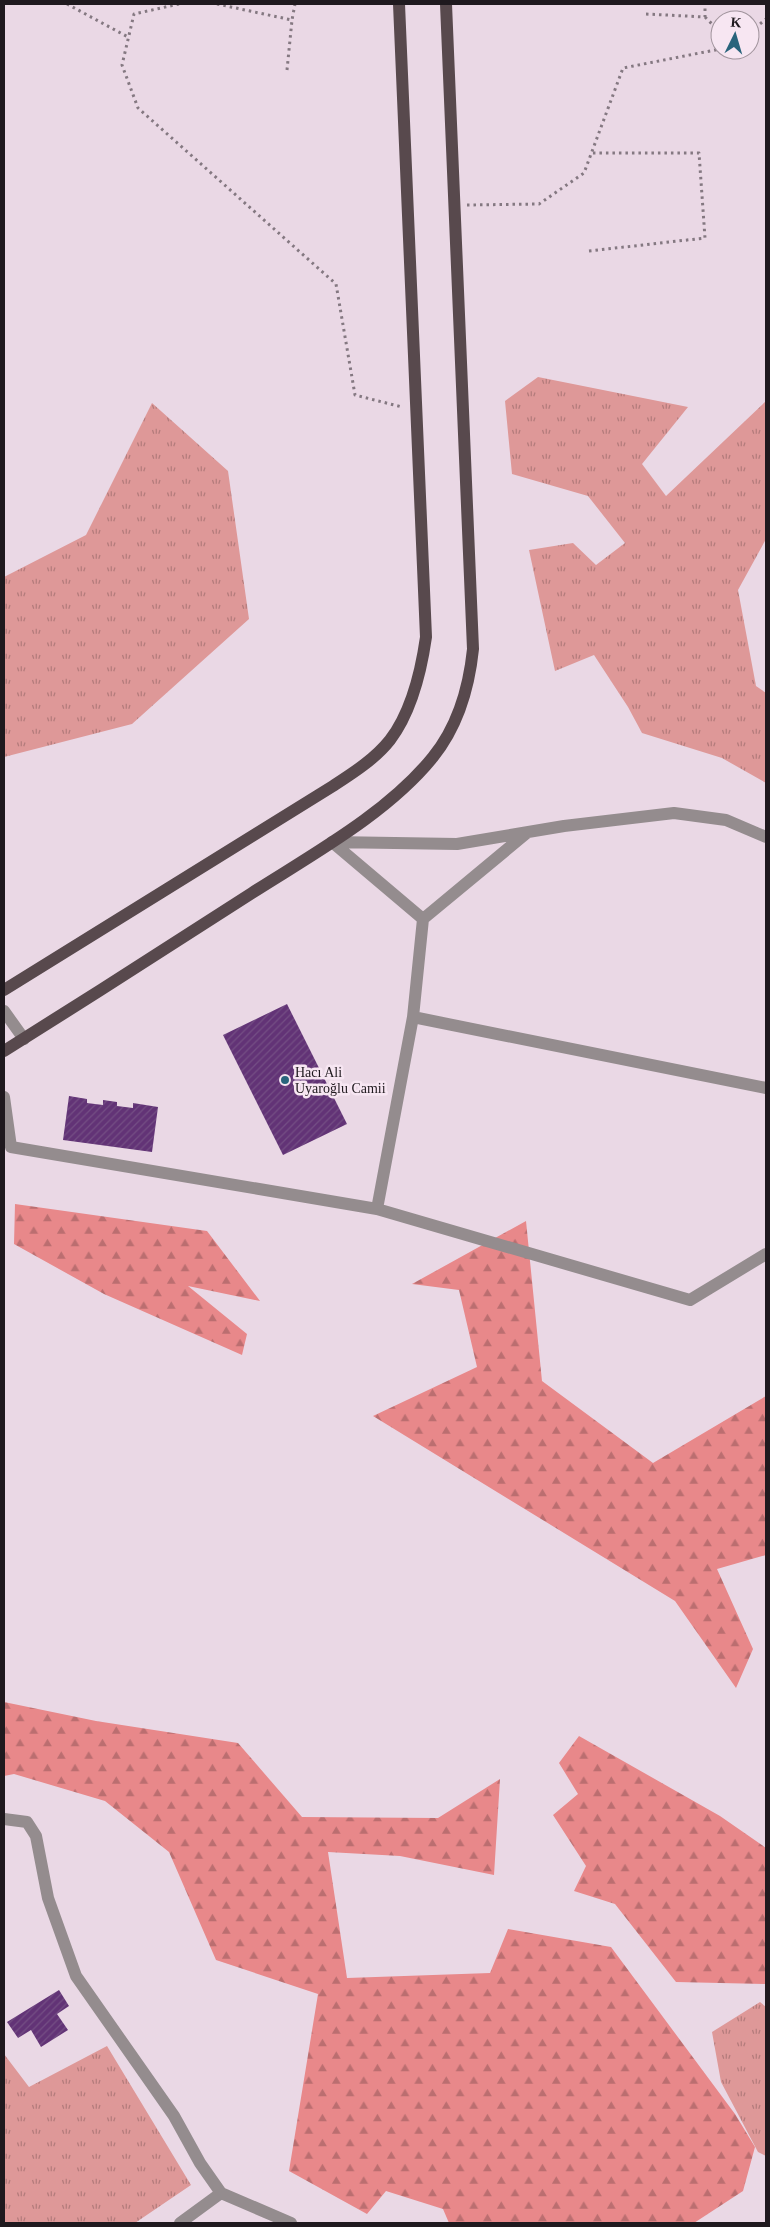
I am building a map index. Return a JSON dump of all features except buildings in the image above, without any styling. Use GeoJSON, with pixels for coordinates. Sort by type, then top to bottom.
{"type":"FeatureCollection","features":[{"type":"Feature","properties":{"kind":"main road"},"geometry":{"type":"LineString","coordinates":[[4,990],[363,766],[389,740],[407,710],[422,663],[426,637],[418,411],[399,4]]}},
{"type":"Feature","properties":{"kind":"main road"},"geometry":{"type":"LineString","coordinates":[[4,1051],[332,842],[386,804],[433,758],[449,734],[470,678],[473,649],[446,4]]}},
{"type":"Feature","properties":{"kind":"street"},"geometry":{"type":"LineString","coordinates":[[332,842],[457,844],[528,832],[674,813],[726,820],[766,837]]}},
{"type":"Feature","properties":{"kind":"street"},"geometry":{"type":"LineString","coordinates":[[377,1209],[413,1017],[423,919],[528,832]]}},
{"type":"Feature","properties":{"kind":"street"},"geometry":{"type":"LineString","coordinates":[[332,842],[423,919]]}},
{"type":"Feature","properties":{"kind":"street"},"geometry":{"type":"LineString","coordinates":[[4,1011],[24,1039]]}},
{"type":"Feature","properties":{"kind":"street"},"geometry":{"type":"LineString","coordinates":[[413,1017],[766,1088]]}},
{"type":"Feature","properties":{"kind":"street"},"geometry":{"type":"LineString","coordinates":[[4,1097],[11,1147],[377,1209],[690,1300],[766,1254]]}},
{"type":"Feature","properties":{"kind":"street"},"geometry":{"type":"LineString","coordinates":[[4,1819],[27,1822],[36,1836],[48,1898],[76,1976],[174,2116],[200,2163],[221,2193],[291,2223]]}},
{"type":"Feature","properties":{"kind":"street"},"geometry":{"type":"LineString","coordinates":[[180,2223],[221,2193]]}},
{"type":"Feature","properties":{"kind":"path"},"geometry":{"type":"LineString","coordinates":[[66,4],[128,37]]}},
{"type":"Feature","properties":{"kind":"path"},"geometry":{"type":"LineString","coordinates":[[179,4],[134,14],[122,65],[138,108],[336,284],[355,395],[418,411]]}},
{"type":"Feature","properties":{"kind":"path"},"geometry":{"type":"LineString","coordinates":[[217,4],[292,20]]}},
{"type":"Feature","properties":{"kind":"path"},"geometry":{"type":"LineString","coordinates":[[287,70],[295,4]]}},
{"type":"Feature","properties":{"kind":"path"},"geometry":{"type":"LineString","coordinates":[[705,4],[705,17]]}},
{"type":"Feature","properties":{"kind":"path"},"geometry":{"type":"LineString","coordinates":[[646,14],[705,17],[710,22]]}},
{"type":"Feature","properties":{"kind":"path"},"geometry":{"type":"LineString","coordinates":[[454,205],[539,204],[584,172],[623,68],[710,51]]}},
{"type":"Feature","properties":{"kind":"path"},"geometry":{"type":"LineString","coordinates":[[588,251],[705,238],[699,153],[591,153]]}},
{"type":"Feature","properties":{"kind":"green space"},"geometry":{"type":"Polygon","coordinates":[[[538,377],[688,407],[642,464],[666,496],[766,401],[766,539],[738,590],[756,686],[766,693],[766,783],[722,758],[642,733],[628,707],[594,655],[555,671],[529,550],[573,543],[596,565],[625,543],[588,496],[512,474],[505,401],[538,377]]]}},
{"type":"Feature","properties":{"kind":"green space"},"geometry":{"type":"Polygon","coordinates":[[[152,403],[228,471],[249,619],[132,724],[4,757],[4,577],[86,535],[152,403]]]}},
{"type":"Feature","properties":{"kind":"green space"},"geometry":{"type":"Polygon","coordinates":[[[15,1204],[207,1231],[260,1301],[188,1286],[247,1334],[242,1355],[104,1294],[14,1244],[15,1204]]]}},
{"type":"Feature","properties":{"kind":"green space"},"geometry":{"type":"Polygon","coordinates":[[[526,1221],[542,1381],[653,1463],[766,1396],[766,1555],[717,1569],[753,1649],[736,1688],[675,1601],[373,1416],[477,1367],[459,1290],[412,1284],[526,1221]]]}},
{"type":"Feature","properties":{"kind":"green space"},"geometry":{"type":"Polygon","coordinates":[[[4,1702],[96,1721],[238,1743],[302,1817],[438,1818],[500,1779],[494,1875],[400,1856],[328,1852],[347,1978],[490,1973],[508,1929],[611,1947],[735,2114],[755,2147],[743,2191],[694,2223],[449,2223],[443,2209],[386,2191],[367,2214],[289,2171],[318,1994],[216,1960],[169,1852],[105,1801],[14,1774],[4,1776],[4,1702]]]}},
{"type":"Feature","properties":{"kind":"green space"},"geometry":{"type":"Polygon","coordinates":[[[579,1736],[720,1816],[766,1848],[766,1984],[676,1982],[615,1904],[574,1891],[586,1866],[553,1815],[578,1794],[559,1763],[579,1736]]]}},
{"type":"Feature","properties":{"kind":"green space"},"geometry":{"type":"Polygon","coordinates":[[[760,2002],[766,2007],[766,2156],[758,2152],[721,2082],[712,2032],[760,2002]]]}},
{"type":"Feature","properties":{"kind":"green space"},"geometry":{"type":"Polygon","coordinates":[[[107,2046],[191,2185],[135,2223],[4,2223],[4,2054],[29,2087],[107,2046]]]}},
{"type":"Feature","properties":{"kind":"place","name":"Hacı Ali Uyaroğlu Camii"},"geometry":{"type":"Point","coordinates":[285,1080]}}]}
